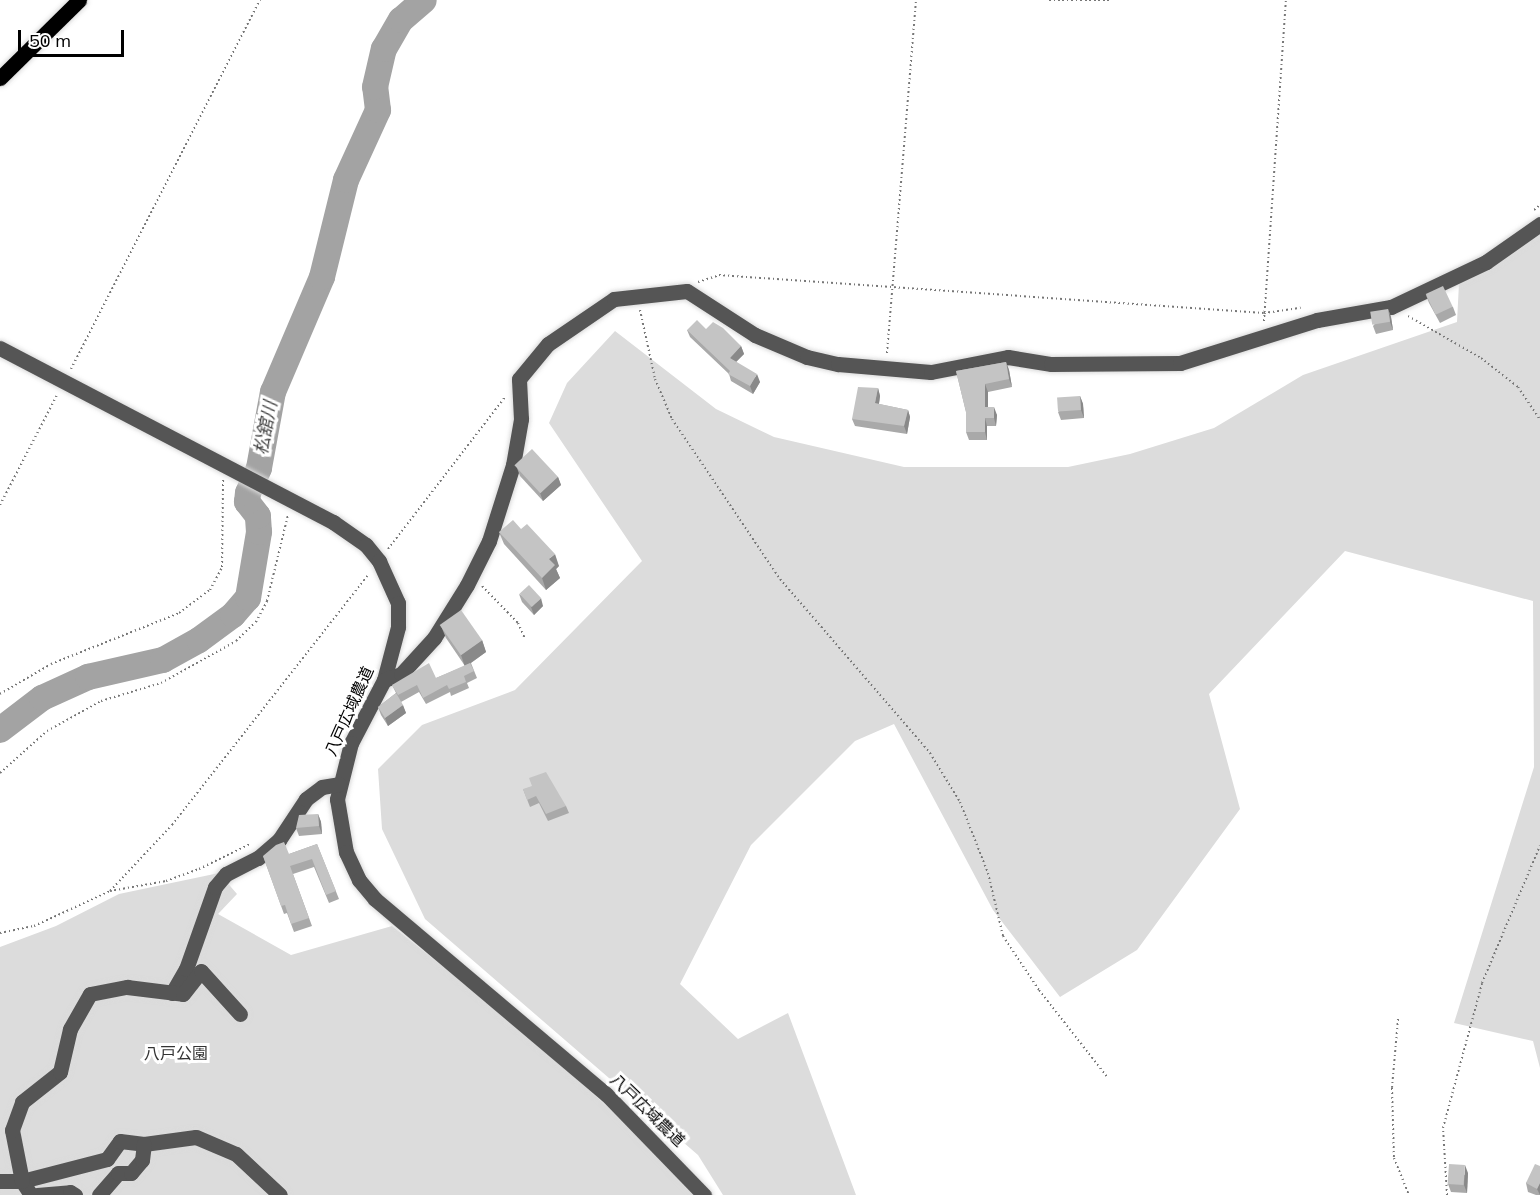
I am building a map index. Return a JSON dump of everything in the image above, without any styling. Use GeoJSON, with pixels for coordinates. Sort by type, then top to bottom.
{"type":"FeatureCollection","features":[{"type":"Feature","properties":{"kind":"main road"},"geometry":{"type":"LineString","coordinates":[[0,78],[79,0]]}},
{"type":"Feature","properties":{"kind":"street"},"geometry":{"type":"LineString","coordinates":[[384,680],[401,674],[434,639],[472,576],[489,541],[513,465],[521,419],[519,380],[548,344],[597,309],[637,294],[687,291],[755,335],[807,357],[885,369],[931,372],[1008,357],[1051,364],[1179,363],[1317,320],[1391,307],[1486,261],[1536,218]]}},
{"type":"Feature","properties":{"kind":"street","name":"八戸広域農道"},"geometry":{"type":"LineString","coordinates":[[0,348],[333,522],[366,545],[379,561],[398,603],[398,627],[384,680],[351,743],[339,784],[338,813],[346,852],[359,880],[375,899],[606,1094],[704,1195]]}},
{"type":"Feature","properties":{"kind":"street"},"geometry":{"type":"LineString","coordinates":[[172,993],[186,969],[215,887],[226,874],[258,858],[279,840],[306,799],[322,787],[339,784]]}},
{"type":"Feature","properties":{"kind":"street"},"geometry":{"type":"LineString","coordinates":[[31,1195],[22,1181],[12,1130],[22,1102],[60,1072],[70,1029],[90,994],[127,987],[183,994],[201,971],[240,1014]]}},
{"type":"Feature","properties":{"kind":"street"},"geometry":{"type":"LineString","coordinates":[[0,1181],[22,1181],[107,1159],[120,1141],[144,1144],[196,1137],[236,1154],[280,1195]]}},
{"type":"Feature","properties":{"kind":"street"},"geometry":{"type":"LineString","coordinates":[[99,1195],[118,1173],[131,1173],[142,1160],[144,1144]]}},
{"type":"Feature","properties":{"kind":"street"},"geometry":{"type":"LineString","coordinates":[[107,1159],[118,1173]]}},
{"type":"Feature","properties":{"kind":"street"},"geometry":{"type":"LineString","coordinates":[[37,1195],[70,1192],[75,1195]]}},
{"type":"Feature","properties":{"kind":"path"},"geometry":{"type":"LineString","coordinates":[[0,505],[260,0]]}},
{"type":"Feature","properties":{"kind":"path"},"geometry":{"type":"LineString","coordinates":[[885,369],[916,0]]}},
{"type":"Feature","properties":{"kind":"path"},"geometry":{"type":"LineString","coordinates":[[1049,0],[1111,0]]}},
{"type":"Feature","properties":{"kind":"path"},"geometry":{"type":"LineString","coordinates":[[1262,339],[1286,0]]}},
{"type":"Feature","properties":{"kind":"path"},"geometry":{"type":"LineString","coordinates":[[1536,218],[1540,205]]}},
{"type":"Feature","properties":{"kind":"path"},"geometry":{"type":"LineString","coordinates":[[687,291],[703,278],[719,275],[1264,313],[1311,307]]}},
{"type":"Feature","properties":{"kind":"path"},"geometry":{"type":"LineString","coordinates":[[637,294],[655,379],[672,419],[780,579],[930,753],[960,802],[988,873],[1003,936],[1039,990],[1108,1078]]}},
{"type":"Feature","properties":{"kind":"path"},"geometry":{"type":"LineString","coordinates":[[1391,307],[1481,358],[1518,387],[1540,420]]}},
{"type":"Feature","properties":{"kind":"path"},"geometry":{"type":"LineString","coordinates":[[110,891],[172,825],[519,380]]}},
{"type":"Feature","properties":{"kind":"path"},"geometry":{"type":"LineString","coordinates":[[0,693],[51,664],[179,613],[210,590],[222,567],[228,467]]}},
{"type":"Feature","properties":{"kind":"path"},"geometry":{"type":"LineString","coordinates":[[0,773],[19,753],[47,731],[92,706],[161,683],[236,641],[256,622],[267,602],[283,526],[291,500]]}},
{"type":"Feature","properties":{"kind":"path"},"geometry":{"type":"LineString","coordinates":[[472,576],[518,623],[525,639]]}},
{"type":"Feature","properties":{"kind":"path"},"geometry":{"type":"LineString","coordinates":[[0,933],[34,926],[110,891],[166,880],[199,869],[258,840]]}},
{"type":"Feature","properties":{"kind":"path"},"geometry":{"type":"LineString","coordinates":[[1447,1195],[1443,1128],[1479,994],[1540,846]]}},
{"type":"Feature","properties":{"kind":"path"},"geometry":{"type":"LineString","coordinates":[[1398,1019],[1392,1088],[1394,1158],[1409,1195]]}},
{"type":"Feature","properties":{"kind":"green space"},"geometry":{"type":"Polygon","coordinates":[[[1540,219],[1540,1068],[1533,1041],[1454,1023],[1534,767],[1533,601],[1345,551],[1209,694],[1240,809],[1137,950],[1060,997],[993,910],[894,724],[855,741],[751,845],[680,984],[738,1039],[788,1013],[856,1195],[723,1195],[698,1155],[425,919],[382,829],[378,769],[422,725],[515,690],[642,561],[549,423],[567,383],[615,331],[716,409],[774,437],[904,467],[1068,467],[1130,454],[1214,428],[1303,375],[1457,322],[1459,283],[1501,255],[1540,219]]]}},
{"type":"Feature","properties":{"kind":"green space","name":"八戸公園"},"geometry":{"type":"Polygon","coordinates":[[[219,873],[237,894],[218,914],[291,955],[392,926],[525,1032],[623,1121],[695,1195],[0,1195],[0,947],[56,926],[119,894],[219,873]]]}},
{"type":"Feature","properties":{"kind":"building"},"geometry":{"type":"Polygon","coordinates":[[[1443,286],[1453,307],[1436,315],[1426,294],[1443,286]]]}},
{"type":"Feature","properties":{"kind":"building"},"geometry":{"type":"Polygon","coordinates":[[[1388,309],[1390,322],[1372,325],[1370,312],[1388,309]]]}},
{"type":"Feature","properties":{"kind":"building"},"geometry":{"type":"Polygon","coordinates":[[[697,320],[706,329],[713,322],[723,328],[741,346],[730,358],[757,374],[750,386],[728,374],[730,371],[687,330],[697,320]]]}},
{"type":"Feature","properties":{"kind":"building"},"geometry":{"type":"Polygon","coordinates":[[[1006,362],[1009,379],[985,384],[985,407],[994,407],[994,418],[985,418],[985,432],[966,432],[966,412],[956,371],[1006,362]]]}},
{"type":"Feature","properties":{"kind":"building"},"geometry":{"type":"Polygon","coordinates":[[[858,387],[878,388],[875,403],[908,410],[904,426],[852,419],[858,387]]]}},
{"type":"Feature","properties":{"kind":"building"},"geometry":{"type":"Polygon","coordinates":[[[1080,396],[1081,410],[1058,412],[1057,398],[1080,396]]]}},
{"type":"Feature","properties":{"kind":"building"},"geometry":{"type":"Polygon","coordinates":[[[532,449],[558,477],[540,493],[514,465],[532,449]]]}},
{"type":"Feature","properties":{"kind":"building"},"geometry":{"type":"Polygon","coordinates":[[[513,520],[521,529],[527,524],[555,554],[549,559],[555,565],[542,578],[499,532],[513,520]]]}},
{"type":"Feature","properties":{"kind":"building"},"geometry":{"type":"Polygon","coordinates":[[[529,585],[541,598],[532,607],[519,594],[529,585]]]}},
{"type":"Feature","properties":{"kind":"building"},"geometry":{"type":"Polygon","coordinates":[[[461,610],[482,640],[461,655],[440,625],[461,610]]]}},
{"type":"Feature","properties":{"kind":"building"},"geometry":{"type":"Polygon","coordinates":[[[429,663],[436,678],[470,663],[474,671],[464,676],[466,682],[449,689],[447,685],[423,698],[417,685],[398,695],[392,685],[429,663]]]}},
{"type":"Feature","properties":{"kind":"building"},"geometry":{"type":"Polygon","coordinates":[[[396,693],[403,705],[385,718],[378,707],[396,693]]]}},
{"type":"Feature","properties":{"kind":"building"},"geometry":{"type":"Polygon","coordinates":[[[546,772],[566,806],[546,814],[536,796],[527,800],[523,789],[532,786],[529,778],[546,772]]]}},
{"type":"Feature","properties":{"kind":"building"},"geometry":{"type":"Polygon","coordinates":[[[318,814],[319,826],[296,828],[299,815],[318,814]]]}},
{"type":"Feature","properties":{"kind":"building"},"geometry":{"type":"Polygon","coordinates":[[[284,842],[289,854],[317,844],[336,891],[326,895],[312,859],[290,866],[309,918],[291,924],[285,905],[281,906],[263,856],[276,845],[284,842]]]}},
{"type":"Feature","properties":{"kind":"building"},"geometry":{"type":"Polygon","coordinates":[[[1449,1164],[1465,1165],[1464,1185],[1448,1184],[1449,1164]]]}},
{"type":"Feature","properties":{"kind":"building"},"geometry":{"type":"Polygon","coordinates":[[[1535,1164],[1540,1166],[1540,1183],[1537,1189],[1526,1183],[1535,1164]]]}},
{"type":"Feature","properties":{"kind":"waterway","name":"松舘川"},"geometry":{"type":"LineString","coordinates":[[0,730],[42,698],[88,677],[163,660],[199,640],[233,615],[248,598],[259,532],[258,516],[247,502],[248,493],[259,468],[273,392],[322,277],[346,180],[378,110],[375,87],[384,49],[401,20],[424,0]]}}]}
